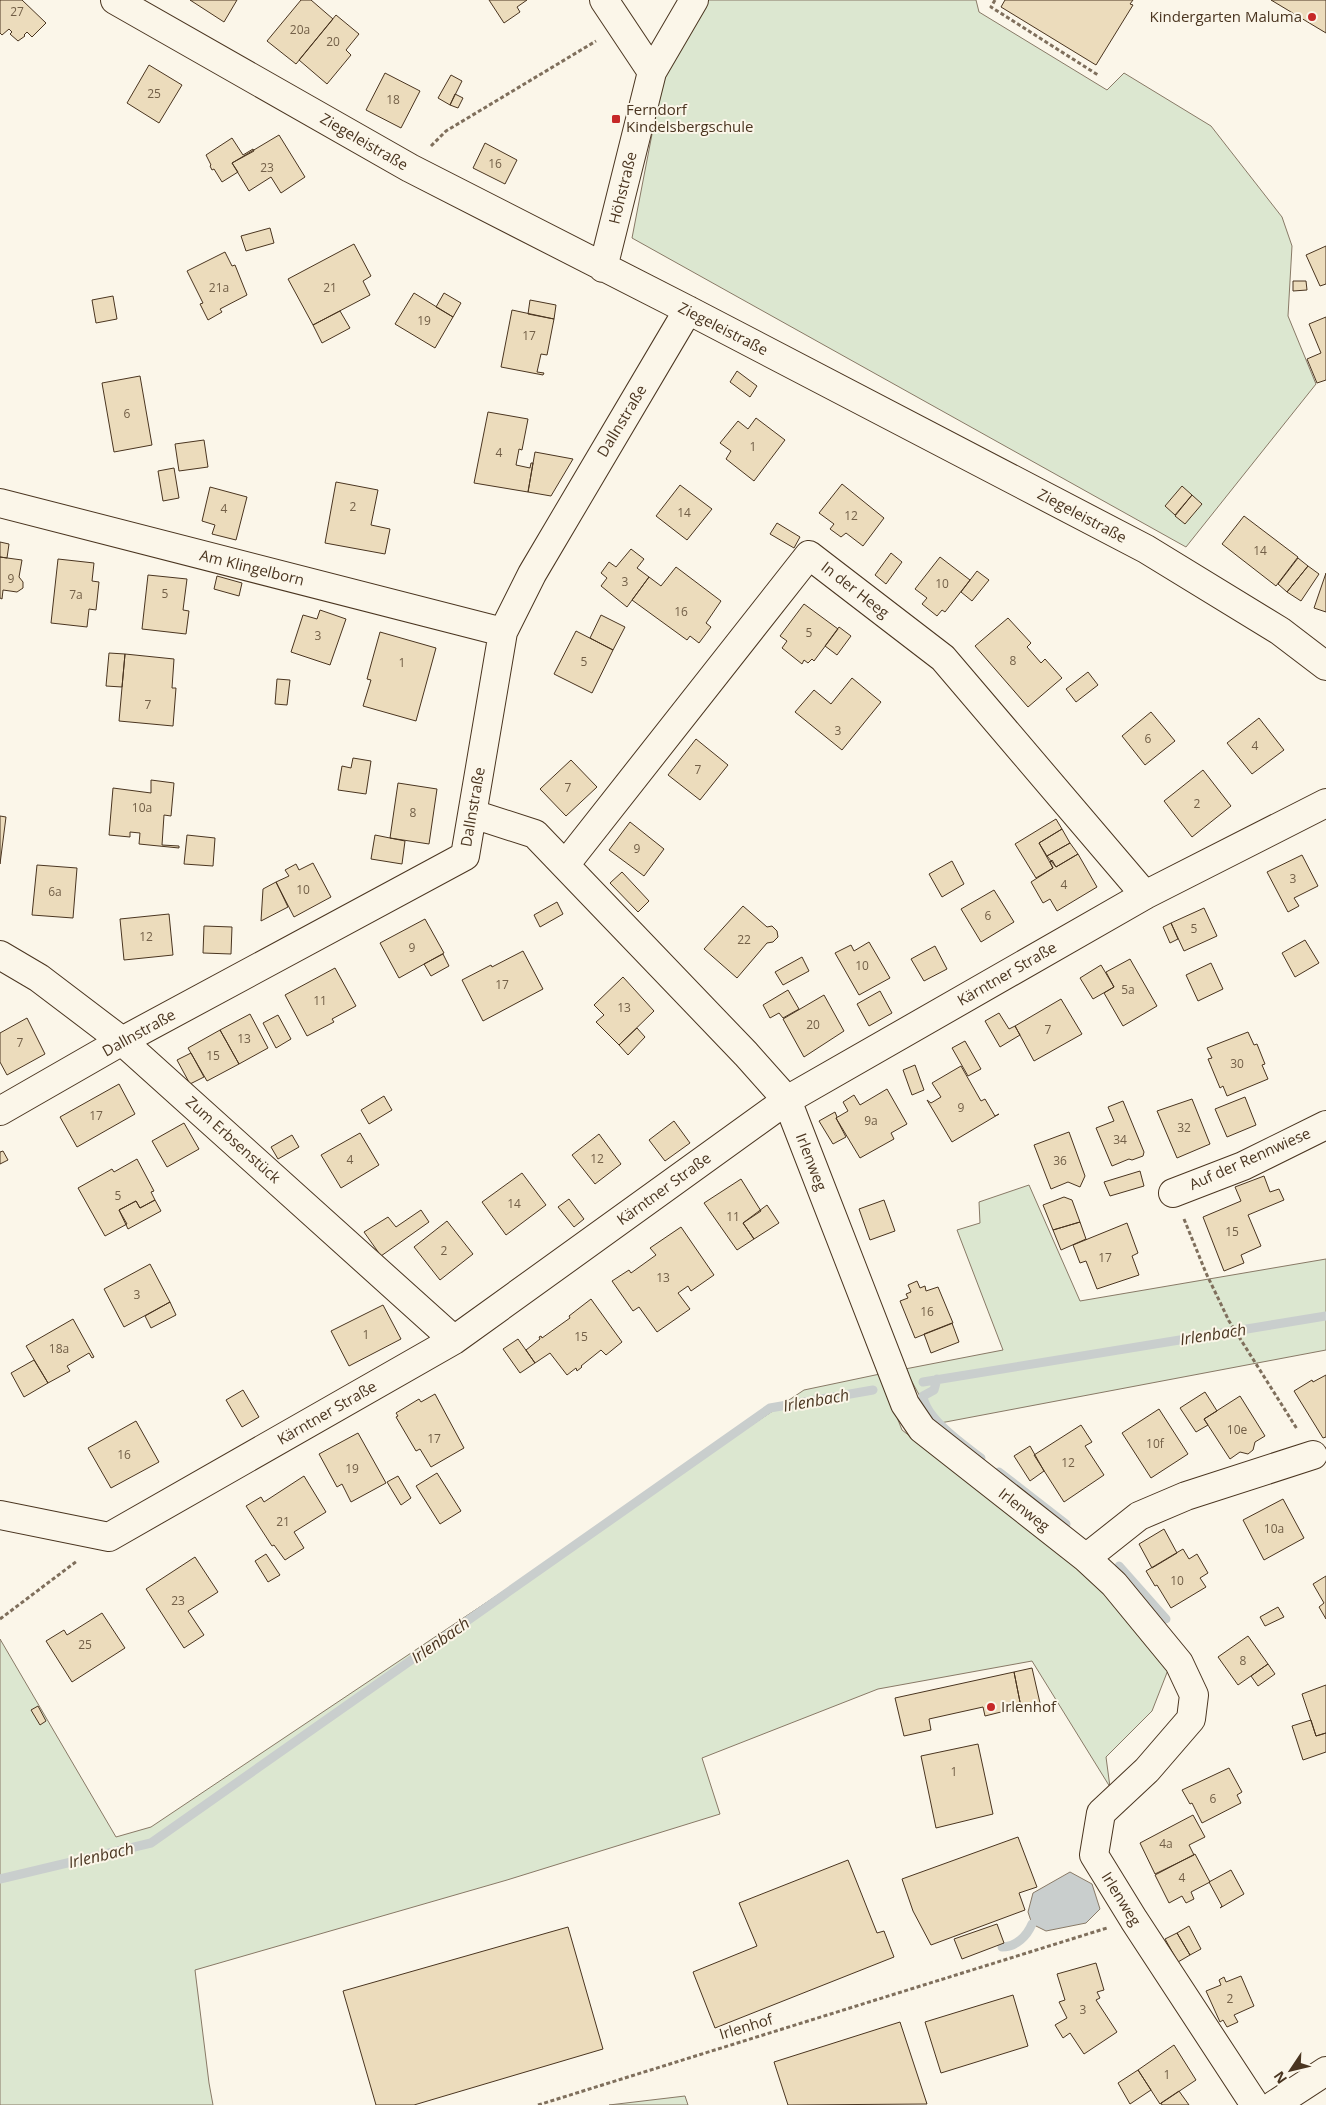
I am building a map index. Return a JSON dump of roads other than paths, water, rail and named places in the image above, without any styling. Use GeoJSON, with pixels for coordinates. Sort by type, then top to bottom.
{"type":"FeatureCollection","features":[{"type":"Feature","properties":{"kind":"street","name":"Ziegeleistraße"},"geometry":{"type":"LineString","coordinates":[[114,0],[410,168],[688,310],[1146,549],[1280,631],[1326,666]]}},
{"type":"Feature","properties":{"kind":"street"},"geometry":{"type":"LineString","coordinates":[[604,0],[652,72]]}},
{"type":"Feature","properties":{"kind":"street","name":"Höhstraße"},"geometry":{"type":"LineString","coordinates":[[603,268],[652,72],[694,0]]}},
{"type":"Feature","properties":{"kind":"street","name":"Dallnstraße"},"geometry":{"type":"LineString","coordinates":[[0,1111],[122,1042],[465,856],[503,632],[532,574],[688,310]]}},
{"type":"Feature","properties":{"kind":"street","name":"Am Klingelborn"},"geometry":{"type":"LineString","coordinates":[[0,503],[503,632]]}},
{"type":"Feature","properties":{"kind":"street","name":"In der Heeg"},"geometry":{"type":"LineString","coordinates":[[565,865],[809,555],[943,658],[1145,895]]}},
{"type":"Feature","properties":{"kind":"street","name":"Kärntner Straße"},"geometry":{"type":"LineString","coordinates":[[0,1515],[109,1536],[454,1340],[787,1100],[1145,895],[1326,803]]}},
{"type":"Feature","properties":{"kind":"street","name":"Irlenweg"},"geometry":{"type":"LineString","coordinates":[[473,814],[535,834],[746,1054],[787,1100],[905,1404],[922,1429],[1086,1558],[1114,1584],[1180,1662],[1194,1695],[1191,1719],[1148,1770],[1101,1813],[1094,1855],[1134,1920],[1255,2105]]}},
{"type":"Feature","properties":{"kind":"street","name":"Zum Erbsenstück"},"geometry":{"type":"LineString","coordinates":[[0,955],[39,978],[122,1042],[454,1340]]}},
{"type":"Feature","properties":{"kind":"street","name":"Auf der Rennwiese"},"geometry":{"type":"LineString","coordinates":[[1173,1193],[1243,1166],[1326,1125]]}},
{"type":"Feature","properties":{"kind":"street"},"geometry":{"type":"LineString","coordinates":[[1086,1558],[1139,1516],[1186,1496],[1313,1455]]}},
{"type":"Feature","properties":{"kind":"street"},"geometry":{"type":"LineString","coordinates":[[1274,2105],[1326,2071]]}},
{"type":"Feature","properties":{"kind":"waterway","name":"Irlenbach"},"geometry":{"type":"LineString","coordinates":[[923,1382],[1326,1316]]}},
{"type":"Feature","properties":{"kind":"waterway"},"geometry":{"type":"LineString","coordinates":[[937,1379],[934,1390],[923,1396],[931,1414],[956,1439],[981,1458]]}},
{"type":"Feature","properties":{"kind":"waterway","name":"Irlenbach"},"geometry":{"type":"LineString","coordinates":[[0,1879],[151,1843],[770,1408],[873,1390]]}},
{"type":"Feature","properties":{"kind":"waterway"},"geometry":{"type":"LineString","coordinates":[[999,1472],[1066,1524]]}},
{"type":"Feature","properties":{"kind":"waterway"},"geometry":{"type":"LineString","coordinates":[[1119,1566],[1166,1619]]}},
{"type":"Feature","properties":{"kind":"waterway"},"geometry":{"type":"LineString","coordinates":[[1002,1947],[1007,1947],[1020,1940],[1032,1924]]}},
{"type":"Feature","properties":{"kind":"place","name":"Kindergarten Maluma"},"geometry":{"type":"Point","coordinates":[1312,17]}},
{"type":"Feature","properties":{"kind":"place","name":"Ferndorf Kindelsbergschule"},"geometry":{"type":"Point","coordinates":[616,119]}},
{"type":"Feature","properties":{"kind":"place","name":"Irlenhof"},"geometry":{"type":"Point","coordinates":[991,1707]}}]}
